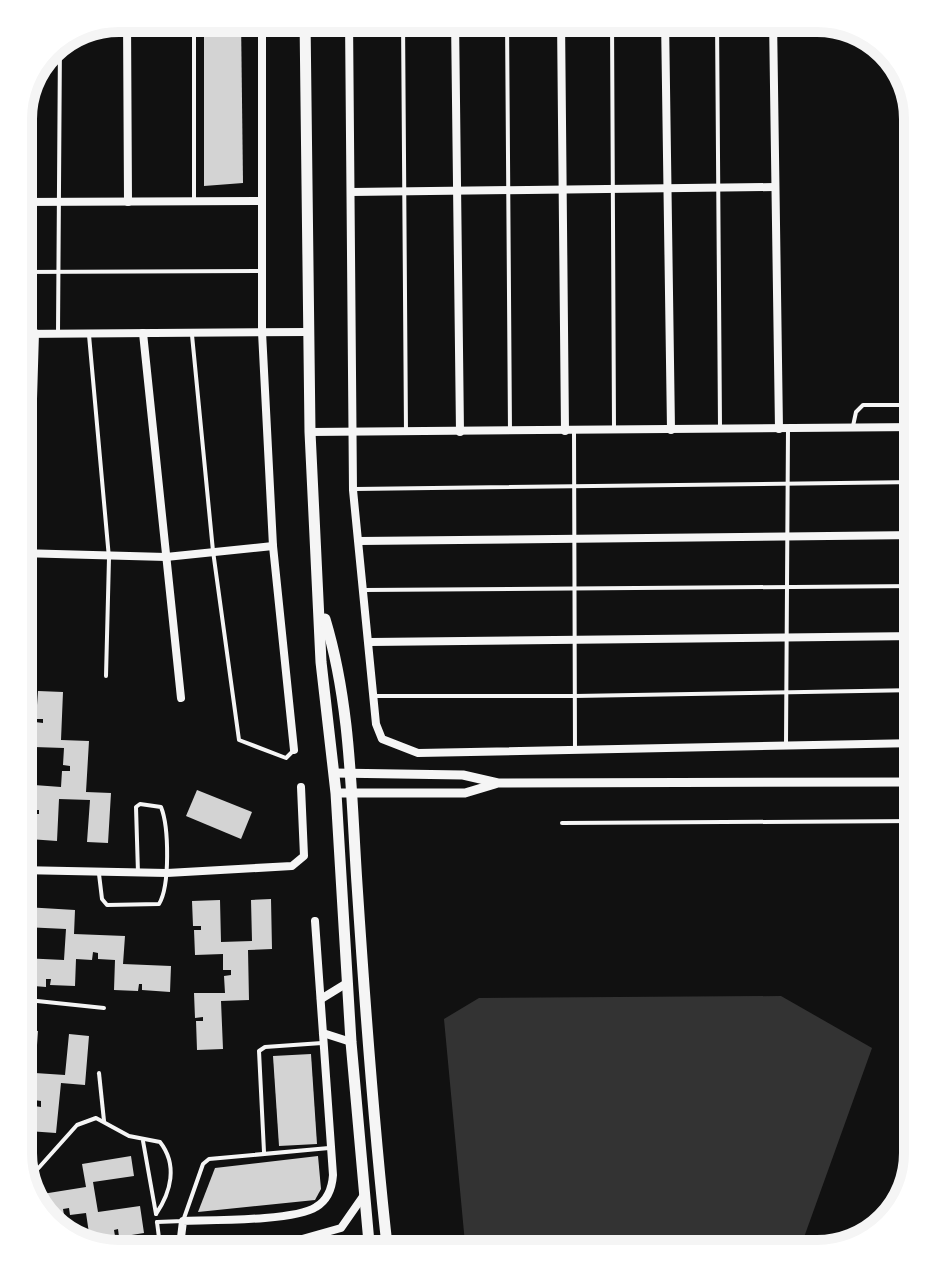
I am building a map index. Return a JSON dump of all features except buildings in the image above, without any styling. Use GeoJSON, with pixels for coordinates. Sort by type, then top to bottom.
{"type":"FeatureCollection","features":[{"type":"Feature","properties":{"kind":"main road"},"geometry":{"type":"LineString","coordinates":[[305,32],[310,432],[321,662],[336,793],[351,1042],[369,1240]]}},
{"type":"Feature","properties":{"kind":"main road"},"geometry":{"type":"LineString","coordinates":[[320,603],[338,661],[351,772],[367,1037],[387,1240]]}},
{"type":"Feature","properties":{"kind":"street"},"geometry":{"type":"LineString","coordinates":[[127,32],[128,202]]}},
{"type":"Feature","properties":{"kind":"street"},"geometry":{"type":"LineString","coordinates":[[262,32],[262,332],[273,546],[294,750]]}},
{"type":"Feature","properties":{"kind":"street"},"geometry":{"type":"LineString","coordinates":[[349,32],[353,490],[378,733],[388,743],[410,751],[904,743]]}},
{"type":"Feature","properties":{"kind":"street"},"geometry":{"type":"LineString","coordinates":[[455,32],[460,432]]}},
{"type":"Feature","properties":{"kind":"street"},"geometry":{"type":"LineString","coordinates":[[561,32],[562,189],[570,431]]}},
{"type":"Feature","properties":{"kind":"street"},"geometry":{"type":"LineString","coordinates":[[665,32],[671,430]]}},
{"type":"Feature","properties":{"kind":"street"},"geometry":{"type":"LineString","coordinates":[[773,32],[774,187],[783,429]]}},
{"type":"Feature","properties":{"kind":"street"},"geometry":{"type":"LineString","coordinates":[[351,192],[774,187]]}},
{"type":"Feature","properties":{"kind":"street"},"geometry":{"type":"LineString","coordinates":[[32,202],[260,201]]}},
{"type":"Feature","properties":{"kind":"street"},"geometry":{"type":"LineString","coordinates":[[32,333],[308,332]]}},
{"type":"Feature","properties":{"kind":"street"},"geometry":{"type":"LineString","coordinates":[[32,464],[35,333]]}},
{"type":"Feature","properties":{"kind":"street"},"geometry":{"type":"LineString","coordinates":[[143,333],[181,698]]}},
{"type":"Feature","properties":{"kind":"street"},"geometry":{"type":"LineString","coordinates":[[310,432],[904,427]]}},
{"type":"Feature","properties":{"kind":"street"},"geometry":{"type":"LineString","coordinates":[[359,541],[904,535]]}},
{"type":"Feature","properties":{"kind":"street"},"geometry":{"type":"LineString","coordinates":[[32,554],[109,558],[166,557],[273,546]]}},
{"type":"Feature","properties":{"kind":"street"},"geometry":{"type":"LineString","coordinates":[[370,642],[904,636]]}},
{"type":"Feature","properties":{"kind":"street"},"geometry":{"type":"LineString","coordinates":[[334,773],[463,775],[498,783],[904,782]]}},
{"type":"Feature","properties":{"kind":"street"},"geometry":{"type":"LineString","coordinates":[[336,793],[465,793],[498,783]]}},
{"type":"Feature","properties":{"kind":"street"},"geometry":{"type":"LineString","coordinates":[[32,871],[167,873],[299,863],[304,856],[301,787]]}},
{"type":"Feature","properties":{"kind":"street"},"geometry":{"type":"LineString","coordinates":[[181,1240],[183,1221],[311,1210],[323,1202],[333,1184],[315,921]]}},
{"type":"Feature","properties":{"kind":"street"},"geometry":{"type":"LineString","coordinates":[[321,999],[347,983]]}},
{"type":"Feature","properties":{"kind":"street"},"geometry":{"type":"LineString","coordinates":[[323,1038],[351,1042]]}},
{"type":"Feature","properties":{"kind":"street"},"geometry":{"type":"LineString","coordinates":[[292,1240],[341,1228],[364,1195]]}},
{"type":"Feature","properties":{"kind":"lane"},"geometry":{"type":"LineString","coordinates":[[194,32],[194,202]]}},
{"type":"Feature","properties":{"kind":"lane"},"geometry":{"type":"LineString","coordinates":[[403,32],[406,433]]}},
{"type":"Feature","properties":{"kind":"lane"},"geometry":{"type":"LineString","coordinates":[[507,32],[510,432]]}},
{"type":"Feature","properties":{"kind":"lane"},"geometry":{"type":"LineString","coordinates":[[612,32],[614,430]]}},
{"type":"Feature","properties":{"kind":"lane"},"geometry":{"type":"LineString","coordinates":[[717,32],[720,430]]}},
{"type":"Feature","properties":{"kind":"lane"},"geometry":{"type":"LineString","coordinates":[[58,333],[60,56]]}},
{"type":"Feature","properties":{"kind":"lane"},"geometry":{"type":"LineString","coordinates":[[32,272],[261,271]]}},
{"type":"Feature","properties":{"kind":"lane"},"geometry":{"type":"LineString","coordinates":[[89,333],[109,558],[106,676]]}},
{"type":"Feature","properties":{"kind":"lane"},"geometry":{"type":"LineString","coordinates":[[192,333],[213,551],[239,740],[286,758],[294,750]]}},
{"type":"Feature","properties":{"kind":"lane"},"geometry":{"type":"LineString","coordinates":[[853,428],[856,412],[863,405],[904,405]]}},
{"type":"Feature","properties":{"kind":"lane"},"geometry":{"type":"LineString","coordinates":[[783,429],[787,484],[786,745]]}},
{"type":"Feature","properties":{"kind":"lane"},"geometry":{"type":"LineString","coordinates":[[570,431],[575,486],[575,750]]}},
{"type":"Feature","properties":{"kind":"lane"},"geometry":{"type":"LineString","coordinates":[[353,490],[904,482]]}},
{"type":"Feature","properties":{"kind":"lane"},"geometry":{"type":"LineString","coordinates":[[364,590],[904,586]]}},
{"type":"Feature","properties":{"kind":"lane"},"geometry":{"type":"LineString","coordinates":[[374,696],[904,690]]}},
{"type":"Feature","properties":{"kind":"lane"},"geometry":{"type":"LineString","coordinates":[[99,874],[102,899],[107,905],[159,904],[164,896],[167,873],[164,811],[161,807],[140,804],[136,807],[138,873]]}},
{"type":"Feature","properties":{"kind":"lane"},"geometry":{"type":"LineString","coordinates":[[562,823],[904,821]]}},
{"type":"Feature","properties":{"kind":"lane"},"geometry":{"type":"LineString","coordinates":[[32,1000],[104,1008]]}},
{"type":"Feature","properties":{"kind":"lane"},"geometry":{"type":"LineString","coordinates":[[264,1152],[259,1051],[265,1047],[323,1038]]}},
{"type":"Feature","properties":{"kind":"lane"},"geometry":{"type":"LineString","coordinates":[[99,1073],[104,1121]]}},
{"type":"Feature","properties":{"kind":"lane"},"geometry":{"type":"LineString","coordinates":[[35,1172],[77,1125],[96,1118],[116,1131],[143,1141],[160,1142],[169,1153],[169,1195],[156,1214]]}},
{"type":"Feature","properties":{"kind":"lane"},"geometry":{"type":"LineString","coordinates":[[143,1141],[159,1240]]}},
{"type":"Feature","properties":{"kind":"lane"},"geometry":{"type":"LineString","coordinates":[[157,1222],[183,1221],[203,1164],[209,1159],[331,1148]]}},
{"type":"Feature","properties":{"kind":"shaded area"},"geometry":{"type":"Polygon","coordinates":[[[781,996],[872,1048],[803,1240],[465,1240],[444,1019],[479,998],[781,996]]]}}]}
